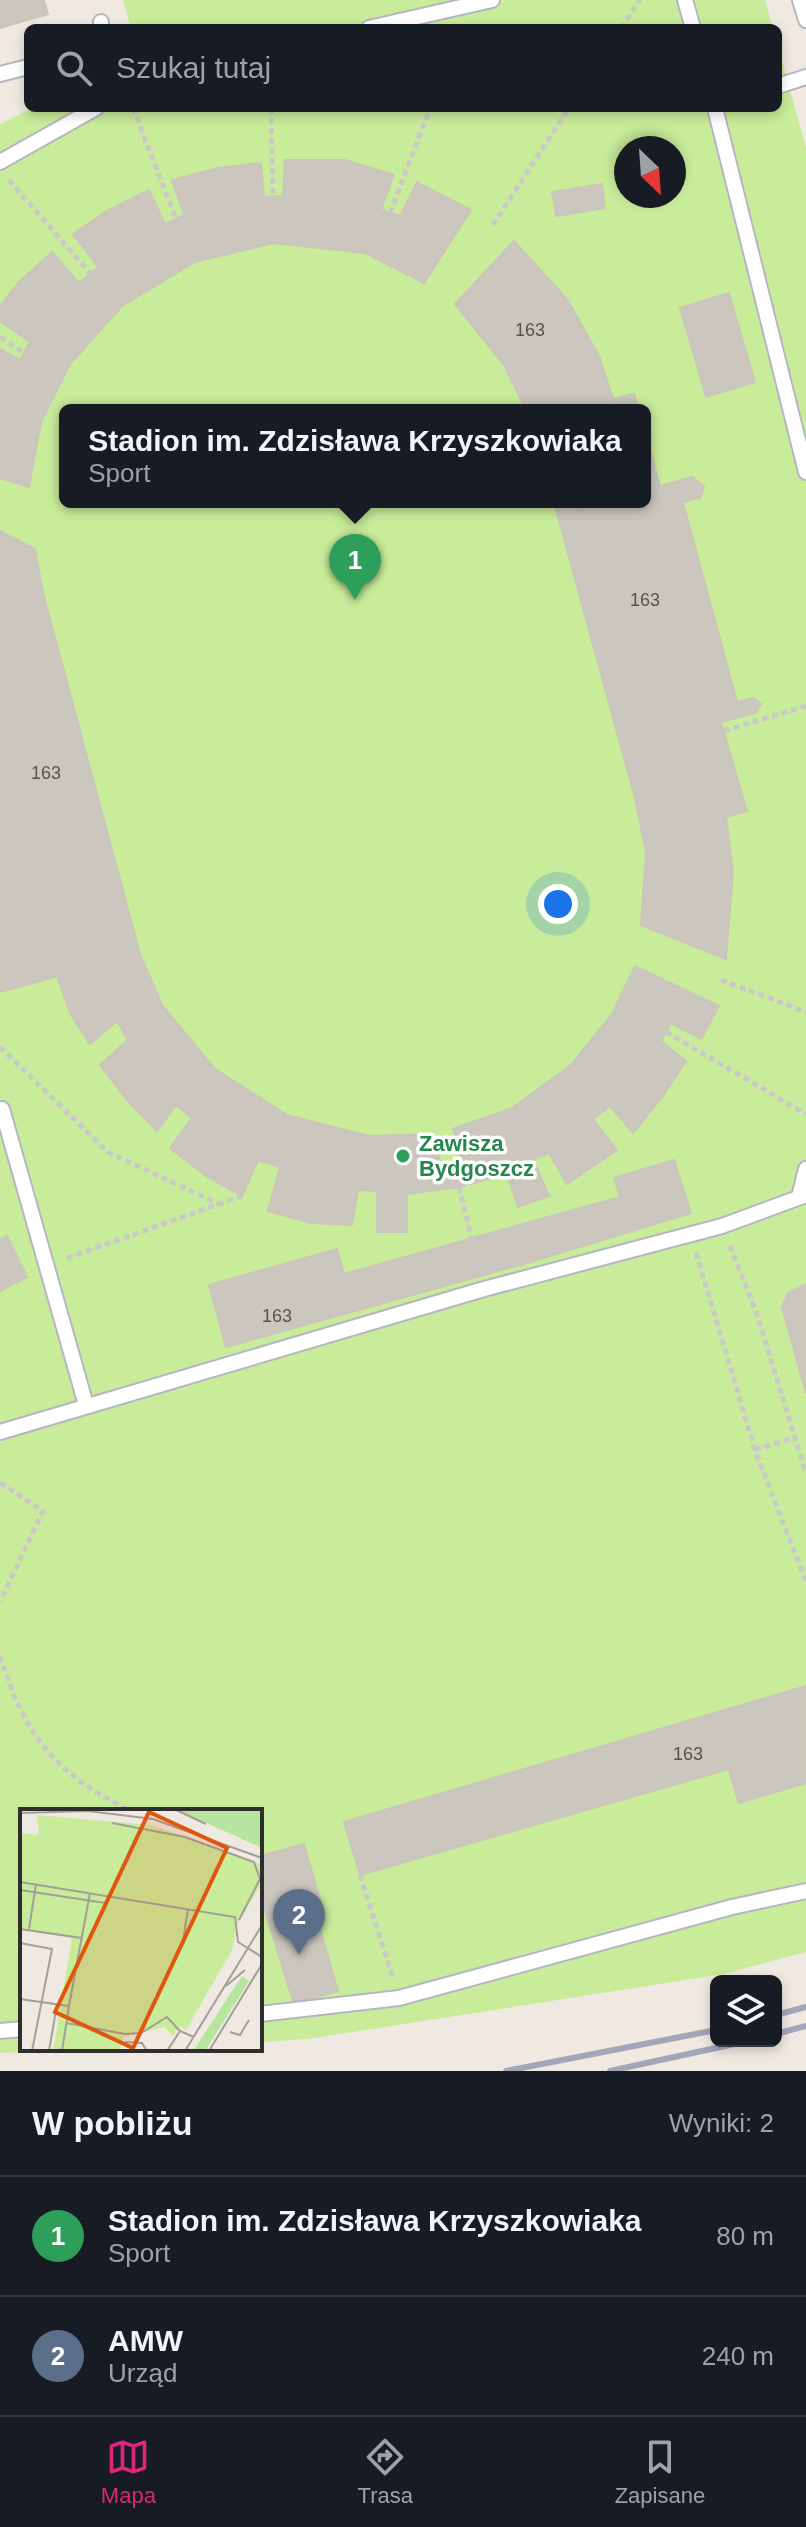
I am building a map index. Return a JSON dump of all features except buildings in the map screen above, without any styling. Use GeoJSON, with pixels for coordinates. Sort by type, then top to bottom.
{"type":"FeatureCollection","features":[{"type":"Feature","properties":{"kind":"lane"},"geometry":{"type":"LineString","coordinates":[[387,24],[492,0]]}},
{"type":"Feature","properties":{"kind":"lane"},"geometry":{"type":"LineString","coordinates":[[685,0],[692,24]]}},
{"type":"Feature","properties":{"kind":"lane"},"geometry":{"type":"LineString","coordinates":[[800,0],[806,20]]}},
{"type":"Feature","properties":{"kind":"lane"},"geometry":{"type":"LineString","coordinates":[[0,74],[24,68]]}},
{"type":"Feature","properties":{"kind":"lane"},"geometry":{"type":"LineString","coordinates":[[782,85],[806,77]]}},
{"type":"Feature","properties":{"kind":"lane"},"geometry":{"type":"LineString","coordinates":[[0,162],[89,112]]}},
{"type":"Feature","properties":{"kind":"lane"},"geometry":{"type":"LineString","coordinates":[[716,112],[806,472]]}},
{"type":"Feature","properties":{"kind":"lane"},"geometry":{"type":"LineString","coordinates":[[2,1109],[86,1405]]}},
{"type":"Feature","properties":{"kind":"lane"},"geometry":{"type":"LineString","coordinates":[[0,1432],[484,1289],[722,1226],[803,1196],[806,1169]]}},
{"type":"Feature","properties":{"kind":"lane"},"geometry":{"type":"LineString","coordinates":[[262,2014],[399,1998],[732,1907],[806,1891]]}},
{"type":"Feature","properties":{"kind":"lane"},"geometry":{"type":"LineString","coordinates":[[0,2031],[20,2029]]}},
{"type":"Feature","properties":{"kind":"path"},"geometry":{"type":"LineString","coordinates":[[624,24],[640,0]]}},
{"type":"Feature","properties":{"kind":"path"},"geometry":{"type":"LineString","coordinates":[[135,112],[176,219]]}},
{"type":"Feature","properties":{"kind":"path"},"geometry":{"type":"LineString","coordinates":[[271,112],[273,196]]}},
{"type":"Feature","properties":{"kind":"path"},"geometry":{"type":"LineString","coordinates":[[390,213],[428,112]]}},
{"type":"Feature","properties":{"kind":"path"},"geometry":{"type":"LineString","coordinates":[[493,225],[566,112]]}},
{"type":"Feature","properties":{"kind":"path"},"geometry":{"type":"LineString","coordinates":[[0,171],[90,273]]}},
{"type":"Feature","properties":{"kind":"path"},"geometry":{"type":"LineString","coordinates":[[0,337],[24,353]]}},
{"type":"Feature","properties":{"kind":"path"},"geometry":{"type":"LineString","coordinates":[[724,731],[806,706]]}},
{"type":"Feature","properties":{"kind":"path"},"geometry":{"type":"LineString","coordinates":[[721,980],[806,1012]]}},
{"type":"Feature","properties":{"kind":"path"},"geometry":{"type":"LineString","coordinates":[[666,1032],[806,1114]]}},
{"type":"Feature","properties":{"kind":"path"},"geometry":{"type":"LineString","coordinates":[[0,1047],[108,1152],[219,1204]]}},
{"type":"Feature","properties":{"kind":"path"},"geometry":{"type":"LineString","coordinates":[[459,1187],[484,1289]]}},
{"type":"Feature","properties":{"kind":"path"},"geometry":{"type":"LineString","coordinates":[[47,1265],[242,1196]]}},
{"type":"Feature","properties":{"kind":"path"},"geometry":{"type":"LineString","coordinates":[[722,1226],[757,1314],[806,1474]]}},
{"type":"Feature","properties":{"kind":"path"},"geometry":{"type":"LineString","coordinates":[[691,1235],[755,1450],[806,1582]]}},
{"type":"Feature","properties":{"kind":"path"},"geometry":{"type":"LineString","coordinates":[[755,1450],[793,1438]]}},
{"type":"Feature","properties":{"kind":"path"},"geometry":{"type":"LineString","coordinates":[[0,1483],[43,1511],[0,1602]]}},
{"type":"Feature","properties":{"kind":"path"},"geometry":{"type":"LineString","coordinates":[[0,1656],[15,1703],[47,1754],[85,1788],[126,1809]]}},
{"type":"Feature","properties":{"kind":"path"},"geometry":{"type":"LineString","coordinates":[[360,1875],[399,1998]]}},
{"type":"Feature","properties":{"kind":"green space"},"geometry":{"type":"Polygon","coordinates":[[[123,0],[765,0],[772,24],[130,24],[123,0]]]}},
{"type":"Feature","properties":{"kind":"green space","name":"Zawisza Bydgoszcz"},"geometry":{"type":"Polygon","coordinates":[[[782,61],[806,148],[806,1952],[724,1974],[308,2039],[262,2042],[262,1809],[20,1809],[20,2051],[46,2051],[0,2053],[0,124],[25,112],[782,112],[782,61]]]}},
{"type":"Feature","properties":{"kind":"railway"},"geometry":{"type":"LineString","coordinates":[[782,2013],[806,2007]]}},
{"type":"Feature","properties":{"kind":"railway"},"geometry":{"type":"LineString","coordinates":[[782,2032],[806,2026]]}},
{"type":"Feature","properties":{"kind":"railway"},"geometry":{"type":"LineString","coordinates":[[506,2071],[710,2031]]}},
{"type":"Feature","properties":{"kind":"railway"},"geometry":{"type":"LineString","coordinates":[[610,2071],[720,2047]]}},
{"type":"Feature","properties":{"kind":"place","name":"Stadion im. Zdzisława Krzyszkowiaka"},"geometry":{"type":"Point","coordinates":[355,600]}},
{"type":"Feature","properties":{"kind":"place","name":"Zawisza Bydgoszcz"},"geometry":{"type":"Point","coordinates":[403,1156]}},
{"type":"Feature","properties":{"kind":"place","name":"AMW"},"geometry":{"type":"Point","coordinates":[299,1955]}}]}
